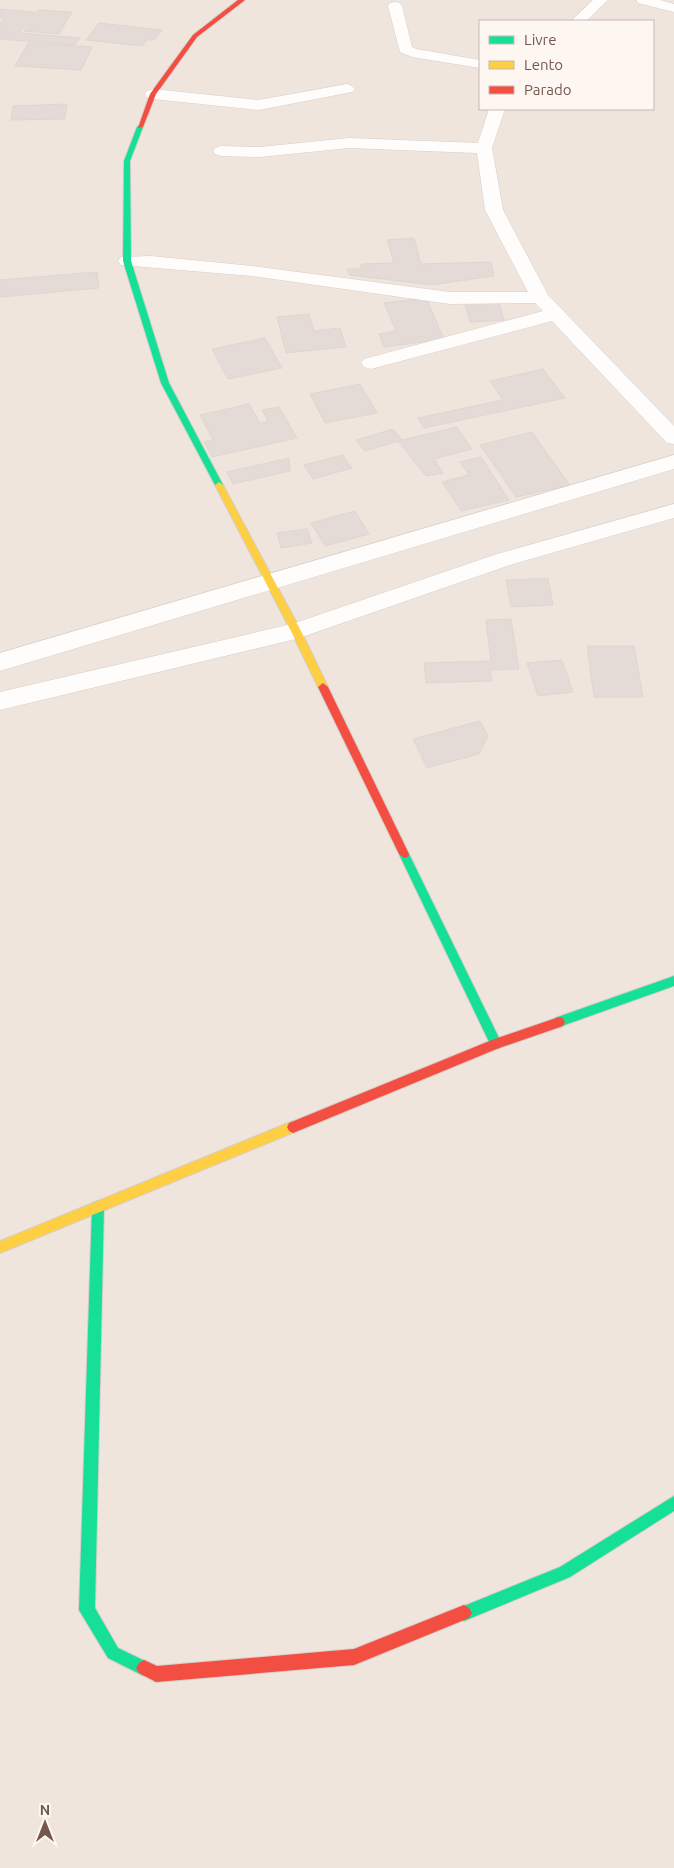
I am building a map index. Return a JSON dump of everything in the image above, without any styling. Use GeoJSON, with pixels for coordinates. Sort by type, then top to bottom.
{"type":"FeatureCollection","features":[{"type":"Feature","properties":{"kind":"street"},"geometry":{"type":"LineString","coordinates":[[242,0],[195,36],[153,94],[128,161],[127,261],[165,383],[272,582],[496,1044]]}},
{"type":"Feature","properties":{"kind":"street"},"geometry":{"type":"LineString","coordinates":[[579,20],[601,0]]}},
{"type":"Feature","properties":{"kind":"street"},"geometry":{"type":"LineString","coordinates":[[643,0],[674,8]]}},
{"type":"Feature","properties":{"kind":"street"},"geometry":{"type":"LineString","coordinates":[[395,6],[405,49],[412,54],[479,64]]}},
{"type":"Feature","properties":{"kind":"street"},"geometry":{"type":"LineString","coordinates":[[153,94],[259,105],[347,89]]}},
{"type":"Feature","properties":{"kind":"street"},"geometry":{"type":"LineString","coordinates":[[497,110],[484,148],[494,210],[540,297],[674,438]]}},
{"type":"Feature","properties":{"kind":"street"},"geometry":{"type":"LineString","coordinates":[[221,150],[260,152],[349,143],[484,148]]}},
{"type":"Feature","properties":{"kind":"street"},"geometry":{"type":"LineString","coordinates":[[127,261],[151,261],[252,271],[450,298],[540,297]]}},
{"type":"Feature","properties":{"kind":"street"},"geometry":{"type":"LineString","coordinates":[[370,363],[555,314]]}},
{"type":"Feature","properties":{"kind":"street"},"geometry":{"type":"LineString","coordinates":[[0,662],[674,462]]}},
{"type":"Feature","properties":{"kind":"street"},"geometry":{"type":"LineString","coordinates":[[0,702],[296,631],[505,560],[674,511]]}},
{"type":"Feature","properties":{"kind":"street"},"geometry":{"type":"LineString","coordinates":[[0,1247],[496,1044],[674,981]]}},
{"type":"Feature","properties":{"kind":"street"},"geometry":{"type":"LineString","coordinates":[[98,1207],[87,1610],[113,1653],[156,1674],[354,1657],[566,1572],[674,1503]]}},
{"type":"Feature","properties":{"kind":"shaded area"},"geometry":{"type":"Polygon","coordinates":[[[0,0],[674,0],[674,1868],[0,1868],[0,0]]]}},
{"type":"Feature","properties":{"kind":"building"},"geometry":{"type":"Polygon","coordinates":[[[0,9],[35,12],[20,33],[80,38],[75,45],[0,39],[0,24],[4,18],[0,18],[0,9]]]}},
{"type":"Feature","properties":{"kind":"building"},"geometry":{"type":"Polygon","coordinates":[[[38,10],[72,12],[59,34],[24,31],[38,10]]]}},
{"type":"Feature","properties":{"kind":"building"},"geometry":{"type":"Polygon","coordinates":[[[99,23],[162,30],[154,40],[147,40],[142,46],[86,40],[99,23]]]}},
{"type":"Feature","properties":{"kind":"building"},"geometry":{"type":"Polygon","coordinates":[[[28,43],[92,47],[81,70],[15,66],[28,43]]]}},
{"type":"Feature","properties":{"kind":"building"},"geometry":{"type":"Polygon","coordinates":[[[67,104],[65,119],[11,120],[13,106],[67,104]]]}},
{"type":"Feature","properties":{"kind":"building"},"geometry":{"type":"Polygon","coordinates":[[[414,238],[421,264],[491,262],[494,276],[431,285],[350,275],[347,269],[359,269],[362,264],[394,263],[387,240],[414,238]]]}},
{"type":"Feature","properties":{"kind":"building"},"geometry":{"type":"Polygon","coordinates":[[[97,272],[99,288],[0,297],[0,280],[97,272]]]}},
{"type":"Feature","properties":{"kind":"building"},"geometry":{"type":"Polygon","coordinates":[[[426,298],[444,339],[384,347],[379,334],[396,331],[384,303],[426,298]]]}},
{"type":"Feature","properties":{"kind":"building"},"geometry":{"type":"Polygon","coordinates":[[[498,299],[504,320],[470,322],[464,301],[498,299]]]}},
{"type":"Feature","properties":{"kind":"building"},"geometry":{"type":"Polygon","coordinates":[[[309,314],[314,331],[340,328],[346,347],[286,353],[277,317],[309,314]]]}},
{"type":"Feature","properties":{"kind":"building"},"geometry":{"type":"Polygon","coordinates":[[[265,338],[282,368],[228,379],[212,349],[265,338]]]}},
{"type":"Feature","properties":{"kind":"building"},"geometry":{"type":"Polygon","coordinates":[[[543,369],[565,398],[424,428],[418,418],[503,400],[490,381],[543,369]]]}},
{"type":"Feature","properties":{"kind":"building"},"geometry":{"type":"Polygon","coordinates":[[[360,384],[377,413],[325,423],[310,394],[360,384]]]}},
{"type":"Feature","properties":{"kind":"building"},"geometry":{"type":"Polygon","coordinates":[[[249,404],[260,423],[268,421],[262,410],[279,407],[297,438],[212,457],[204,442],[213,440],[200,415],[249,404]]]}},
{"type":"Feature","properties":{"kind":"building"},"geometry":{"type":"Polygon","coordinates":[[[457,427],[472,449],[434,459],[443,473],[426,476],[398,441],[457,427]]]}},
{"type":"Feature","properties":{"kind":"building"},"geometry":{"type":"Polygon","coordinates":[[[393,429],[402,440],[365,451],[356,440],[393,429]]]}},
{"type":"Feature","properties":{"kind":"building"},"geometry":{"type":"Polygon","coordinates":[[[532,432],[570,485],[516,497],[480,445],[532,432]]]}},
{"type":"Feature","properties":{"kind":"building"},"geometry":{"type":"Polygon","coordinates":[[[343,455],[352,468],[313,479],[304,465],[343,455]]]}},
{"type":"Feature","properties":{"kind":"building"},"geometry":{"type":"Polygon","coordinates":[[[481,457],[509,500],[461,511],[442,482],[469,475],[460,462],[481,457]]]}},
{"type":"Feature","properties":{"kind":"building"},"geometry":{"type":"Polygon","coordinates":[[[289,458],[290,471],[233,484],[227,472],[289,458]]]}},
{"type":"Feature","properties":{"kind":"building"},"geometry":{"type":"Polygon","coordinates":[[[355,511],[369,534],[325,546],[311,523],[355,511]]]}},
{"type":"Feature","properties":{"kind":"building"},"geometry":{"type":"Polygon","coordinates":[[[307,529],[312,543],[281,548],[277,533],[307,529]]]}},
{"type":"Feature","properties":{"kind":"building"},"geometry":{"type":"Polygon","coordinates":[[[548,578],[553,605],[511,607],[506,580],[548,578]]]}},
{"type":"Feature","properties":{"kind":"building"},"geometry":{"type":"Polygon","coordinates":[[[511,619],[519,669],[492,670],[486,620],[511,619]]]}},
{"type":"Feature","properties":{"kind":"building"},"geometry":{"type":"Polygon","coordinates":[[[587,646],[634,646],[643,697],[594,697],[587,646]]]}},
{"type":"Feature","properties":{"kind":"building"},"geometry":{"type":"Polygon","coordinates":[[[562,660],[573,692],[538,696],[527,663],[562,660]]]}},
{"type":"Feature","properties":{"kind":"building"},"geometry":{"type":"Polygon","coordinates":[[[489,661],[492,681],[426,683],[424,663],[489,661]]]}},
{"type":"Feature","properties":{"kind":"building"},"geometry":{"type":"Polygon","coordinates":[[[480,721],[488,736],[479,754],[427,768],[413,739],[480,721]]]}},
{"type":"Feature","properties":{"kind":"traffic: fast"},"geometry":{"type":"LineString","coordinates":[[140,127],[127,161],[127,261],[165,383],[219,485]]}},
{"type":"Feature","properties":{"kind":"traffic: fast"},"geometry":{"type":"LineString","coordinates":[[404,854],[496,1044]]}},
{"type":"Feature","properties":{"kind":"traffic: fast"},"geometry":{"type":"LineString","coordinates":[[559,1022],[674,981]]}},
{"type":"Feature","properties":{"kind":"traffic: fast"},"geometry":{"type":"LineString","coordinates":[[98,1207],[87,1610],[113,1653],[144,1668]]}},
{"type":"Feature","properties":{"kind":"traffic: fast"},"geometry":{"type":"LineString","coordinates":[[464,1613],[565,1572],[674,1503]]}},
{"type":"Feature","properties":{"kind":"traffic: slow"},"geometry":{"type":"LineString","coordinates":[[219,485],[296,631],[323,687]]}},
{"type":"Feature","properties":{"kind":"traffic: slow"},"geometry":{"type":"LineString","coordinates":[[0,1247],[293,1127]]}},
{"type":"Feature","properties":{"kind":"traffic: jam"},"geometry":{"type":"LineString","coordinates":[[140,127],[153,94],[195,36],[242,0]]}},
{"type":"Feature","properties":{"kind":"traffic: jam"},"geometry":{"type":"LineString","coordinates":[[323,687],[404,854]]}},
{"type":"Feature","properties":{"kind":"traffic: jam"},"geometry":{"type":"LineString","coordinates":[[293,1127],[496,1044],[559,1022]]}},
{"type":"Feature","properties":{"kind":"traffic: jam"},"geometry":{"type":"LineString","coordinates":[[144,1668],[156,1674],[354,1657],[464,1613]]}}]}
